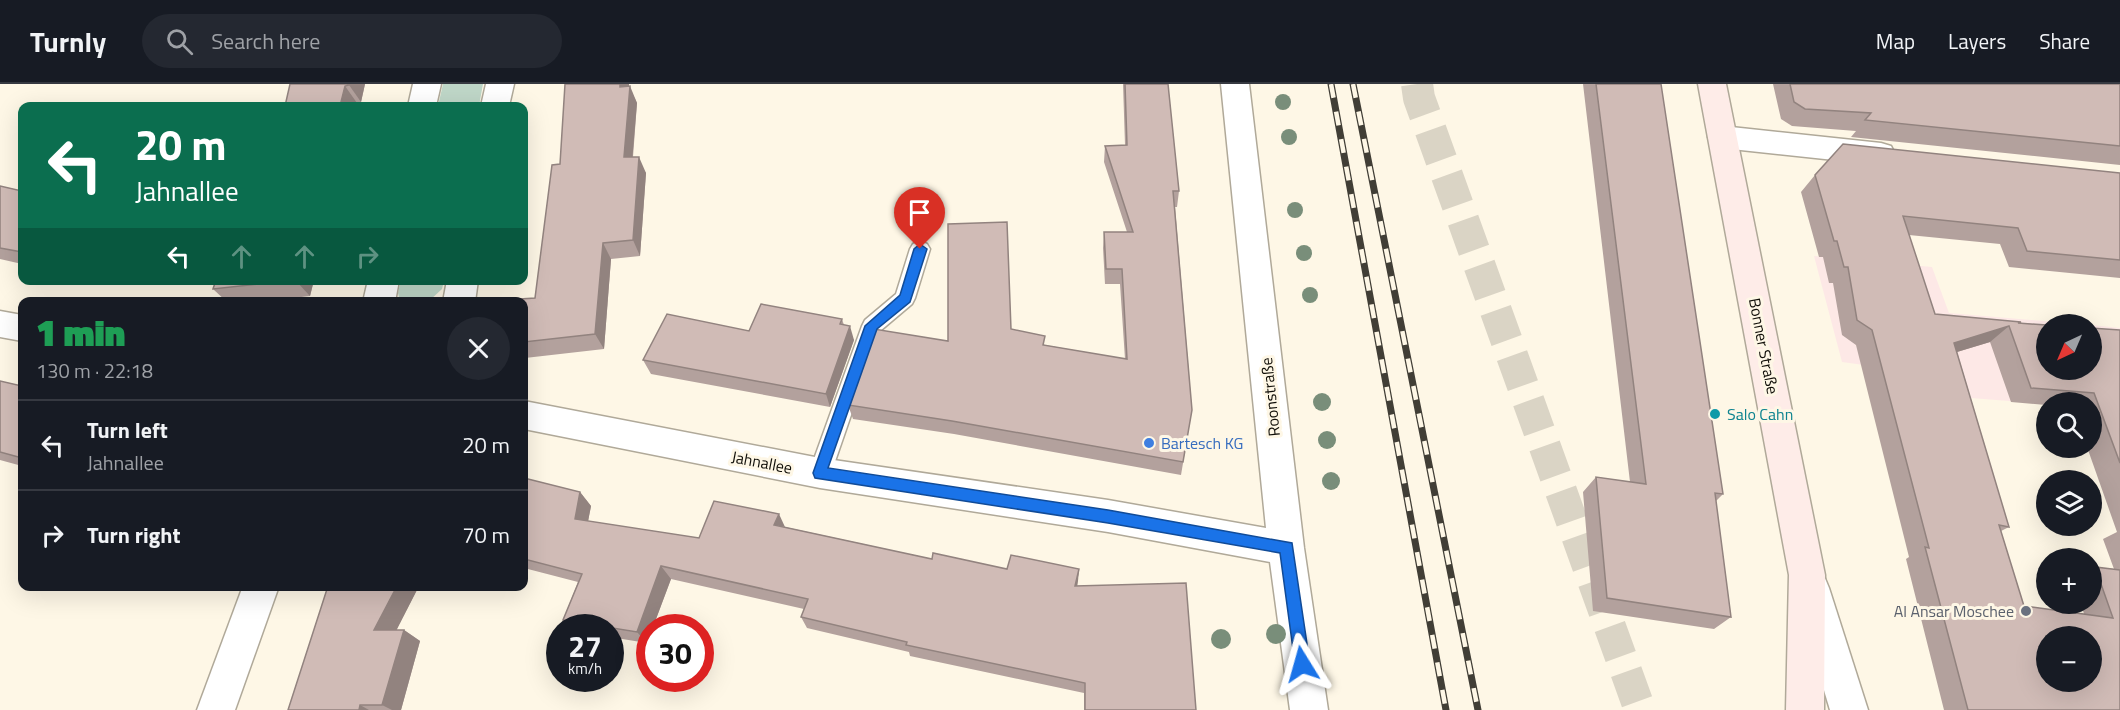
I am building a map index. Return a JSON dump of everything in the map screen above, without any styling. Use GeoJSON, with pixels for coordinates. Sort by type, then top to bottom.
{"type":"FeatureCollection","features":[{"type":"Feature","properties":{"kind":"main road","name":"Bonner Straße"},"geometry":{"type":"LineString","coordinates":[[1712,84],[1807,575]]}},
{"type":"Feature","properties":{"kind":"main road"},"geometry":{"type":"LineString","coordinates":[[1805,710],[1807,575]]}},
{"type":"Feature","properties":{"kind":"street"},"geometry":{"type":"LineString","coordinates":[[423,102],[427,84]]}},
{"type":"Feature","properties":{"kind":"street"},"geometry":{"type":"LineString","coordinates":[[496,102],[500,84]]}},
{"type":"Feature","properties":{"kind":"street","name":"Roonstraße"},"geometry":{"type":"LineString","coordinates":[[1235,84],[1286,548],[1309,710]]}},
{"type":"Feature","properties":{"kind":"street"},"geometry":{"type":"LineString","coordinates":[[1722,137],[1908,157]]}},
{"type":"Feature","properties":{"kind":"street"},"geometry":{"type":"LineString","coordinates":[[0,324],[18,327]]}},
{"type":"Feature","properties":{"kind":"street","name":"Jahnallee"},"geometry":{"type":"LineString","coordinates":[[528,416],[820,473],[1108,516],[1286,548]]}},
{"type":"Feature","properties":{"kind":"street","name":"Bonner Straße"},"geometry":{"type":"LineString","coordinates":[[1807,575],[1849,710]]}},
{"type":"Feature","properties":{"kind":"street"},"geometry":{"type":"LineString","coordinates":[[216,710],[259,591]]}},
{"type":"Feature","properties":{"kind":"lane"},"geometry":{"type":"LineString","coordinates":[[820,473],[872,326],[905,298],[920,249]]}},
{"type":"Feature","properties":{"kind":"shaded area"},"geometry":{"type":"Polygon","coordinates":[[[1814,256],[1932,267],[1949,313],[2036,320],[2036,380],[2102,380],[2102,326],[2120,328],[2120,540],[2102,482],[2102,470],[2098,470],[2094,458],[2102,458],[2102,392],[2036,392],[2036,403],[1971,398],[1969,390],[1934,387],[1929,374],[1842,362],[1814,256]]]}},
{"type":"Feature","properties":{"kind":"green space"},"geometry":{"type":"Polygon","coordinates":[[[443,84],[483,84],[480,102],[439,102],[443,84]]]}},
{"type":"Feature","properties":{"kind":"green space"},"geometry":{"type":"Polygon","coordinates":[[[400,285],[443,285],[433,297],[399,297],[400,285]]]}},
{"type":"Feature","properties":{"kind":"building"},"geometry":{"type":"Polygon","coordinates":[[[290,84],[349,84],[345,86],[341,102],[286,102],[290,84]]]}},
{"type":"Feature","properties":{"kind":"building"},"geometry":{"type":"Polygon","coordinates":[[[565,84],[630,86],[624,157],[639,157],[633,240],[603,243],[595,334],[528,342],[528,298],[535,298],[552,165],[560,164],[565,84]]]}},
{"type":"Feature","properties":{"kind":"building"},"geometry":{"type":"Polygon","coordinates":[[[1125,84],[1168,84],[1179,191],[1173,191],[1192,410],[1183,462],[848,405],[874,329],[948,341],[948,224],[1007,222],[1011,329],[1045,336],[1043,345],[1127,359],[1122,269],[1106,269],[1104,232],[1133,232],[1105,146],[1127,145],[1125,84]]]}},
{"type":"Feature","properties":{"kind":"building"},"geometry":{"type":"Polygon","coordinates":[[[1596,84],[1661,84],[1723,494],[1715,493],[1731,617],[1607,598],[1596,477],[1646,484],[1596,84]]]}},
{"type":"Feature","properties":{"kind":"building"},"geometry":{"type":"Polygon","coordinates":[[[1790,84],[2120,84],[2120,146],[1865,120],[1871,113],[1805,109],[1794,102],[1790,84]]]}},
{"type":"Feature","properties":{"kind":"building"},"geometry":{"type":"Polygon","coordinates":[[[1843,144],[2120,173],[2120,260],[2027,251],[2018,228],[1903,216],[1935,314],[2036,324],[2036,380],[2102,380],[2102,329],[2120,330],[2120,463],[2102,415],[2102,392],[2031,388],[2009,326],[1954,343],[2009,527],[1999,525],[2024,606],[2036,608],[2036,614],[2083,614],[2113,618],[2102,587],[2102,568],[2120,570],[2120,710],[1968,710],[1925,547],[1929,548],[1872,330],[1857,320],[1848,267],[1844,267],[1837,241],[1834,241],[1815,175],[1843,144]]]}},
{"type":"Feature","properties":{"kind":"building"},"geometry":{"type":"Polygon","coordinates":[[[0,186],[18,190],[18,251],[0,248],[0,186]]]}},
{"type":"Feature","properties":{"kind":"building"},"geometry":{"type":"Polygon","coordinates":[[[214,285],[250,285],[213,289],[214,285]]]}},
{"type":"Feature","properties":{"kind":"building"},"geometry":{"type":"Polygon","coordinates":[[[761,304],[842,319],[840,324],[850,326],[826,394],[643,360],[667,314],[749,331],[761,304]]]}},
{"type":"Feature","properties":{"kind":"building"},"geometry":{"type":"Polygon","coordinates":[[[0,381],[18,385],[18,457],[0,452],[0,381]]]}},
{"type":"Feature","properties":{"kind":"building"},"geometry":{"type":"Polygon","coordinates":[[[528,479],[580,492],[575,519],[699,538],[714,501],[779,514],[774,525],[932,559],[933,553],[1007,569],[1011,555],[1079,569],[1075,586],[1186,583],[1196,710],[1085,710],[1085,683],[906,645],[907,642],[801,617],[808,599],[661,566],[644,614],[636,614],[636,632],[624,630],[624,614],[565,614],[582,574],[528,560],[528,479]]]}},
{"type":"Feature","properties":{"kind":"building"},"geometry":{"type":"Polygon","coordinates":[[[326,591],[394,591],[374,630],[404,630],[382,705],[360,705],[359,710],[288,710],[326,591]]]}},
{"type":"Feature","properties":{"kind":"tunnel"},"geometry":{"type":"LineString","coordinates":[[1417,84],[1419,98],[1640,710]]}},
{"type":"Feature","properties":{"kind":"railway"},"geometry":{"type":"LineString","coordinates":[[1331,84],[1446,710]]}},
{"type":"Feature","properties":{"kind":"railway"},"geometry":{"type":"LineString","coordinates":[[1353,84],[1478,710]]}},
{"type":"Feature","properties":{"kind":"place","name":"Salo Cahn"},"geometry":{"type":"Point","coordinates":[1715,414]}},
{"type":"Feature","properties":{"kind":"place","name":"Bartesch KG"},"geometry":{"type":"Point","coordinates":[1149,443]}},
{"type":"Feature","properties":{"kind":"place","name":"Al Ansar Moschee"},"geometry":{"type":"Point","coordinates":[2026,611]}},
{"type":"Feature","properties":{"kind":"route"},"geometry":{"type":"LineString","coordinates":[[920,249],[905,298],[872,326],[820,473],[1108,516],[1286,548],[1302,664]]}}]}
